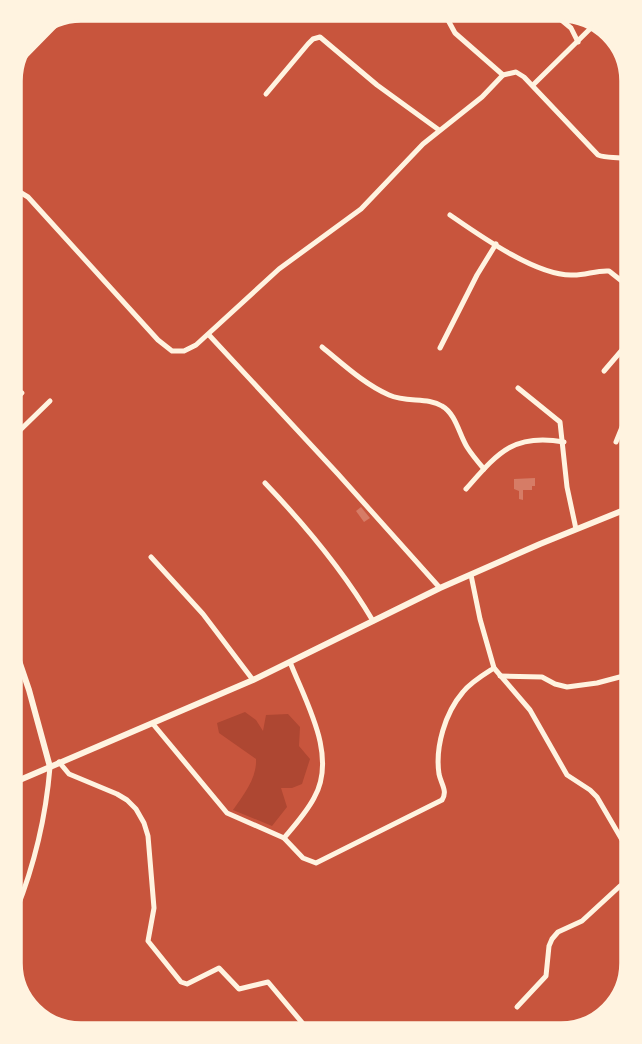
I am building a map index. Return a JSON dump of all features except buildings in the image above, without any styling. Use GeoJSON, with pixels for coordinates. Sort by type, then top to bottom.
{"type":"FeatureCollection","features":[{"type":"Feature","properties":{"kind":"street"},"geometry":{"type":"LineString","coordinates":[[448,21],[455,33],[503,75]]}},
{"type":"Feature","properties":{"kind":"street"},"geometry":{"type":"LineString","coordinates":[[562,21],[570,28],[578,42]]}},
{"type":"Feature","properties":{"kind":"street"},"geometry":{"type":"LineString","coordinates":[[27,53],[51,29]]}},
{"type":"Feature","properties":{"kind":"street"},"geometry":{"type":"LineString","coordinates":[[533,85],[590,29]]}},
{"type":"Feature","properties":{"kind":"street"},"geometry":{"type":"LineString","coordinates":[[266,94],[308,44],[320,37],[377,85],[439,130]]}},
{"type":"Feature","properties":{"kind":"street"},"geometry":{"type":"LineString","coordinates":[[21,193],[38,207],[167,349],[184,351],[209,335],[279,268],[361,209],[439,130],[468,109],[503,75],[516,72],[533,85],[598,155],[605,158],[621,158]]}},
{"type":"Feature","properties":{"kind":"street"},"geometry":{"type":"LineString","coordinates":[[450,215],[530,265],[570,275],[609,271],[621,280]]}},
{"type":"Feature","properties":{"kind":"street"},"geometry":{"type":"LineString","coordinates":[[440,348],[496,244]]}},
{"type":"Feature","properties":{"kind":"street"},"geometry":{"type":"LineString","coordinates":[[209,335],[440,588]]}},
{"type":"Feature","properties":{"kind":"street"},"geometry":{"type":"LineString","coordinates":[[322,347],[361,378],[388,395],[404,400],[433,401],[442,406],[455,422],[466,447],[484,468]]}},
{"type":"Feature","properties":{"kind":"street"},"geometry":{"type":"LineString","coordinates":[[604,370],[621,351]]}},
{"type":"Feature","properties":{"kind":"street"},"geometry":{"type":"LineString","coordinates":[[519,388],[558,418],[564,442],[567,487],[576,529]]}},
{"type":"Feature","properties":{"kind":"street"},"geometry":{"type":"LineString","coordinates":[[21,429],[50,401]]}},
{"type":"Feature","properties":{"kind":"street"},"geometry":{"type":"LineString","coordinates":[[615,442],[621,428]]}},
{"type":"Feature","properties":{"kind":"street"},"geometry":{"type":"LineString","coordinates":[[466,489],[484,468],[502,453],[526,440],[564,442]]}},
{"type":"Feature","properties":{"kind":"street"},"geometry":{"type":"LineString","coordinates":[[265,483],[320,545],[373,621]]}},
{"type":"Feature","properties":{"kind":"street"},"geometry":{"type":"LineString","coordinates":[[21,779],[253,680],[440,588],[621,511]]}},
{"type":"Feature","properties":{"kind":"street"},"geometry":{"type":"LineString","coordinates":[[151,556],[203,614],[253,680]]}},
{"type":"Feature","properties":{"kind":"street"},"geometry":{"type":"LineString","coordinates":[[471,575],[494,668],[530,710],[567,775],[597,797],[621,838]]}},
{"type":"Feature","properties":{"kind":"street"},"geometry":{"type":"LineString","coordinates":[[284,838],[316,797],[325,766],[314,725],[290,662]]}},
{"type":"Feature","properties":{"kind":"street"},"geometry":{"type":"LineString","coordinates":[[21,668],[50,766],[48,796],[21,893]]}},
{"type":"Feature","properties":{"kind":"street"},"geometry":{"type":"LineString","coordinates":[[153,724],[227,813],[284,838],[303,858],[316,863],[442,800],[445,796],[437,754],[440,737],[463,691],[494,668]]}},
{"type":"Feature","properties":{"kind":"street"},"geometry":{"type":"LineString","coordinates":[[500,676],[542,677],[567,687],[621,677]]}},
{"type":"Feature","properties":{"kind":"street"},"geometry":{"type":"LineString","coordinates":[[59,762],[69,774],[117,794],[136,809],[148,836],[155,908],[148,941],[181,982],[187,984],[219,968],[240,989],[268,982],[302,1023]]}},
{"type":"Feature","properties":{"kind":"street"},"geometry":{"type":"LineString","coordinates":[[517,1007],[546,976],[549,946],[558,932],[582,921],[621,885]]}},
{"type":"Feature","properties":{"kind":"shaded area"},"geometry":{"type":"Polygon","coordinates":[[[245,712],[256,720],[263,731],[266,715],[288,714],[300,727],[299,746],[310,759],[302,784],[281,788],[287,807],[272,826],[233,810],[252,779],[256,759],[219,733],[217,723],[245,712]]]}}]}
